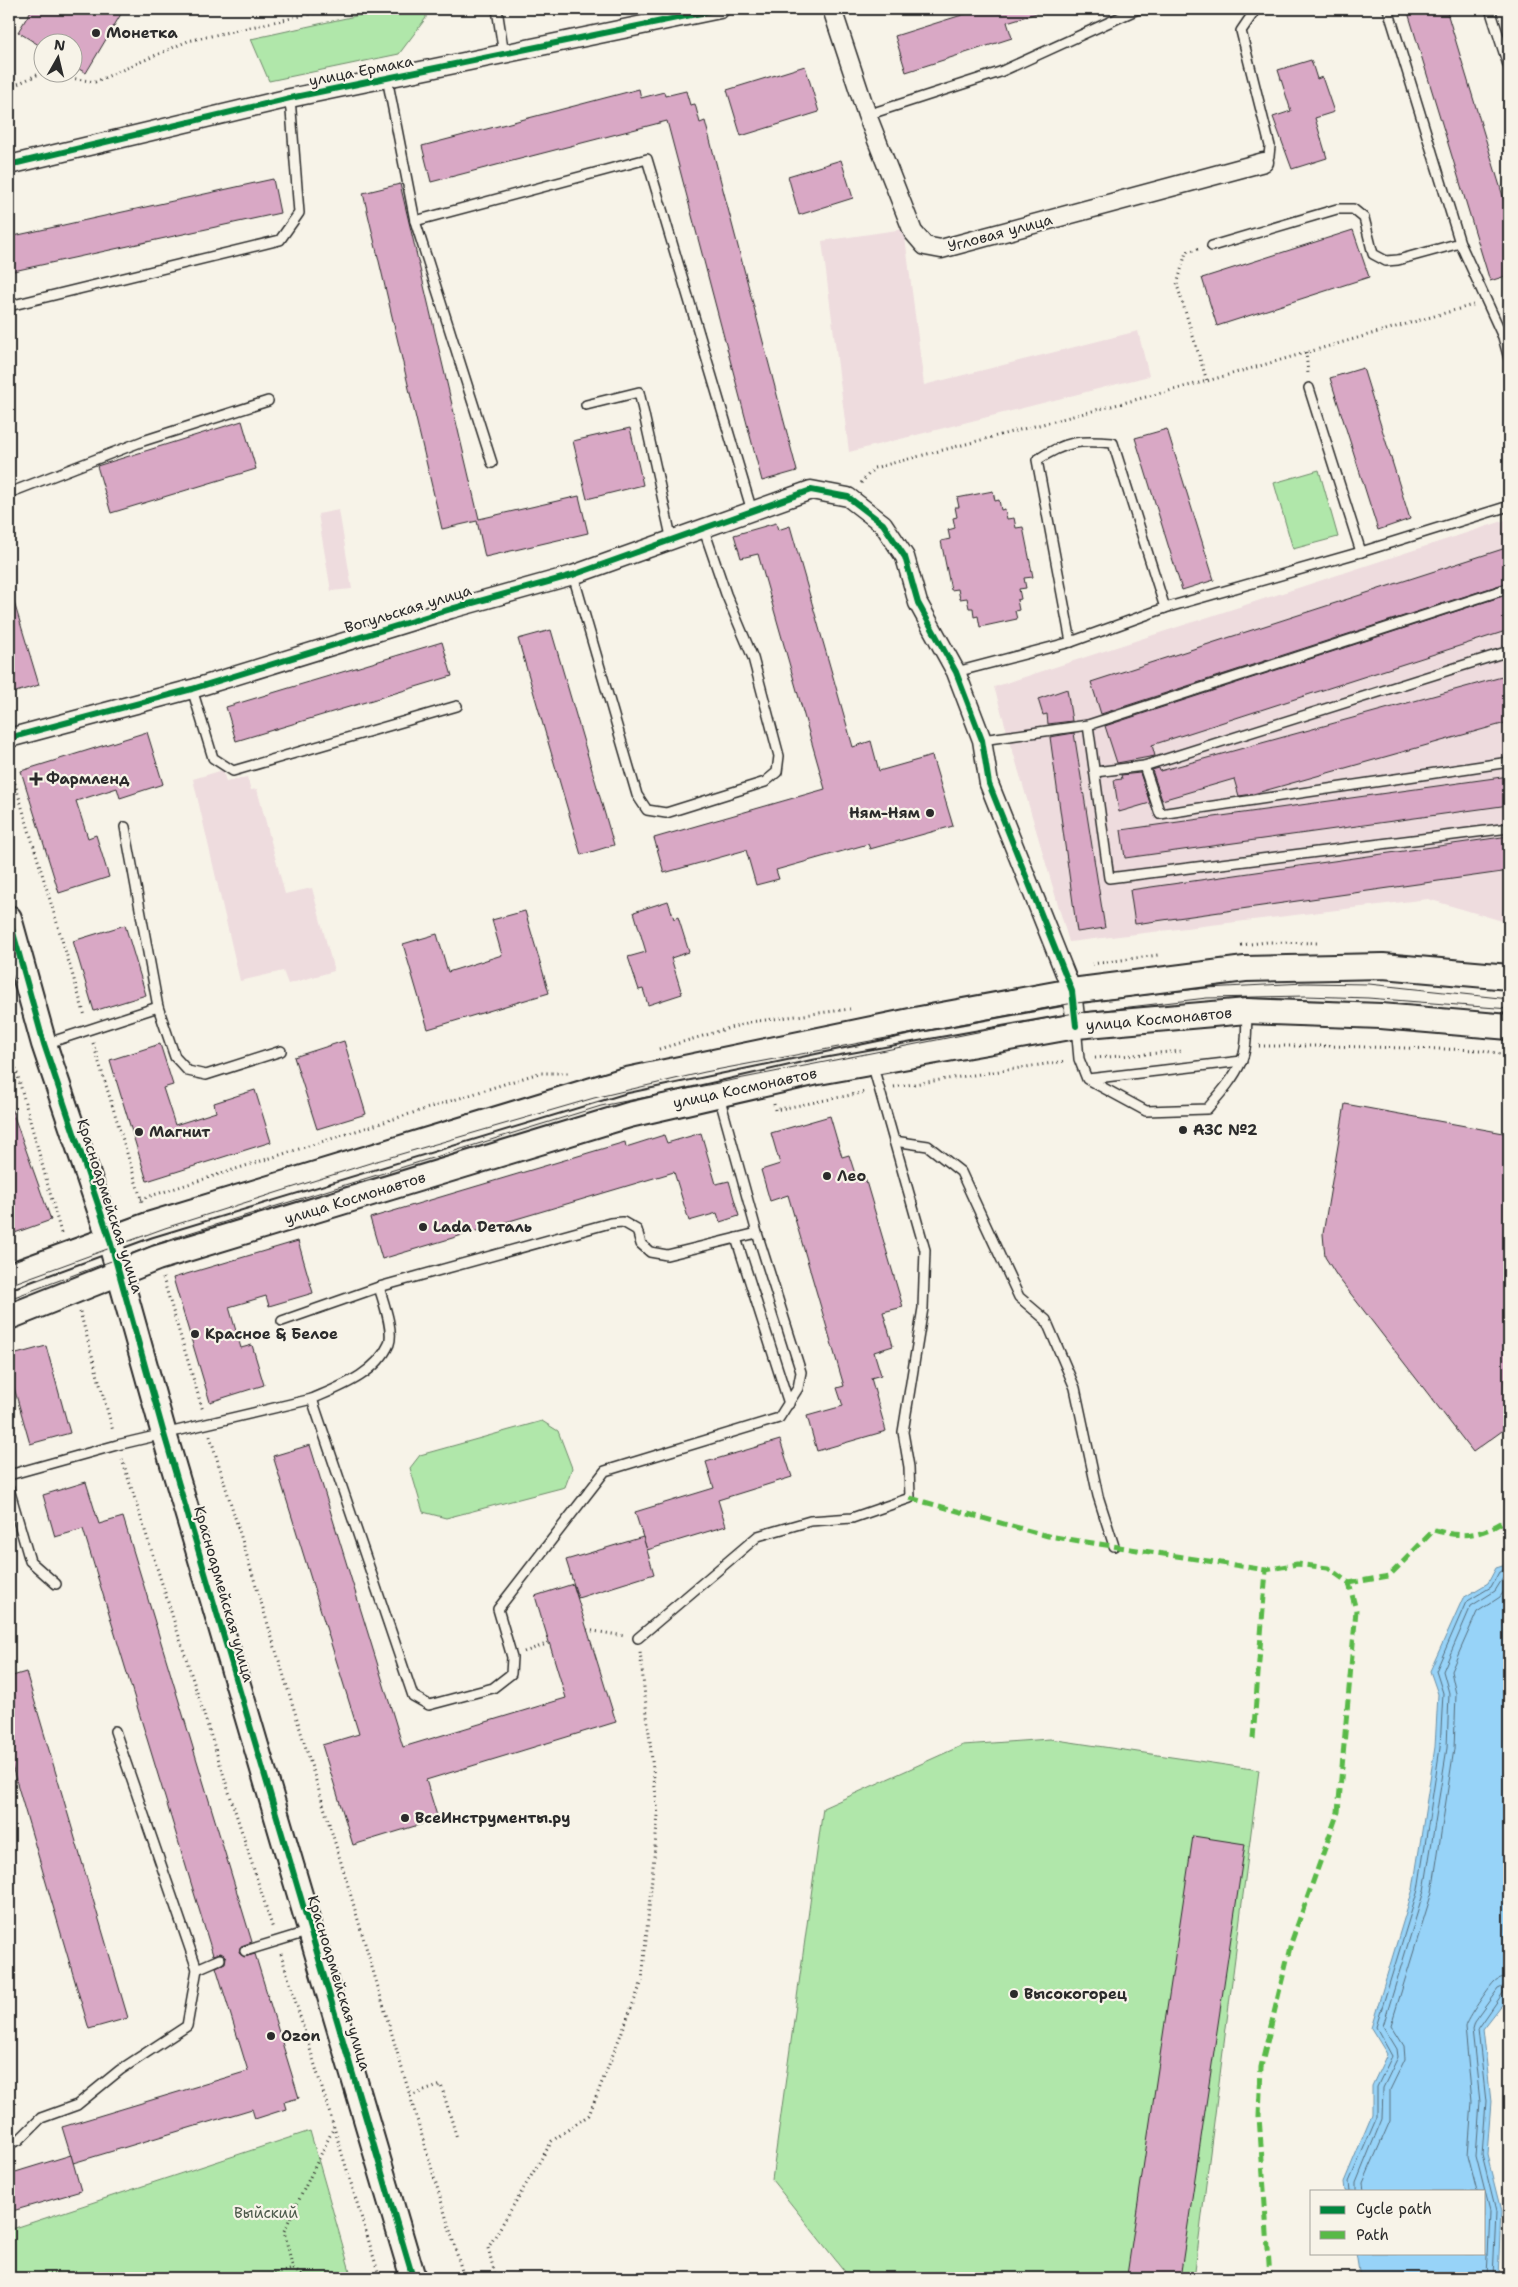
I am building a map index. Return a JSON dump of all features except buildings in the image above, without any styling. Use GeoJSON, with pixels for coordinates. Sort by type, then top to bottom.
{"type":"FeatureCollection","features":[{"type":"Feature","properties":{"kind":"main road","name":"Красноармейская улица"},"geometry":{"type":"LineString","coordinates":[[9,918],[44,1044],[110,1238],[164,1434],[413,2278]]}},
{"type":"Feature","properties":{"kind":"main road"},"geometry":{"type":"LineString","coordinates":[[9,1276],[148,1225],[622,1081],[920,1019],[1072,991],[1245,969],[1383,966],[1509,977]]}},
{"type":"Feature","properties":{"kind":"main road","name":"улица Космонавтов"},"geometry":{"type":"LineString","coordinates":[[9,1317],[75,1289],[157,1258],[629,1115],[813,1072],[1076,1026],[1247,1011],[1380,1016],[1509,1027]]}},
{"type":"Feature","properties":{"kind":"street","name":"улица Ермака"},"geometry":{"type":"LineString","coordinates":[[9,165],[290,98],[504,55],[690,12],[720,9]]}},
{"type":"Feature","properties":{"kind":"street","name":"Угловая улица"},"geometry":{"type":"LineString","coordinates":[[832,9],[867,115],[913,232],[926,246],[941,249],[1264,162]]}},
{"type":"Feature","properties":{"kind":"street","name":"Вогульская улица"},"geometry":{"type":"LineString","coordinates":[[9,738],[192,689],[452,609],[573,575],[704,530],[810,490],[848,497]]}},
{"type":"Feature","properties":{"kind":"street"},"geometry":{"type":"LineString","coordinates":[[848,497],[883,524],[905,557],[918,603],[956,672],[982,740],[989,784],[1072,991],[1076,1026]]}},
{"type":"Feature","properties":{"kind":"lane"},"geometry":{"type":"LineString","coordinates":[[497,9],[504,55]]}},
{"type":"Feature","properties":{"kind":"lane"},"geometry":{"type":"LineString","coordinates":[[867,115],[1000,72],[1138,9]]}},
{"type":"Feature","properties":{"kind":"lane"},"geometry":{"type":"LineString","coordinates":[[1256,9],[1241,30],[1270,146],[1269,156],[1264,162]]}},
{"type":"Feature","properties":{"kind":"lane"},"geometry":{"type":"LineString","coordinates":[[1388,9],[1460,243],[1503,337],[1509,359]]}},
{"type":"Feature","properties":{"kind":"lane"},"geometry":{"type":"LineString","coordinates":[[1490,9],[1509,68]]}},
{"type":"Feature","properties":{"kind":"lane"},"geometry":{"type":"LineString","coordinates":[[387,78],[414,221],[492,462]]}},
{"type":"Feature","properties":{"kind":"lane"},"geometry":{"type":"LineString","coordinates":[[9,306],[280,240],[299,213],[290,98]]}},
{"type":"Feature","properties":{"kind":"lane"},"geometry":{"type":"LineString","coordinates":[[414,221],[647,159],[752,511]]}},
{"type":"Feature","properties":{"kind":"lane"},"geometry":{"type":"LineString","coordinates":[[1212,246],[1337,208],[1353,209],[1364,218],[1374,254],[1386,261],[1398,260],[1460,243]]}},
{"type":"Feature","properties":{"kind":"lane"},"geometry":{"type":"LineString","coordinates":[[1309,388],[1360,552]]}},
{"type":"Feature","properties":{"kind":"lane"},"geometry":{"type":"LineString","coordinates":[[586,405],[639,392],[672,541]]}},
{"type":"Feature","properties":{"kind":"lane"},"geometry":{"type":"LineString","coordinates":[[9,493],[144,441],[268,401]]}},
{"type":"Feature","properties":{"kind":"lane"},"geometry":{"type":"LineString","coordinates":[[1072,642],[1037,460],[1059,446],[1086,441],[1113,443],[1164,608]]}},
{"type":"Feature","properties":{"kind":"lane"},"geometry":{"type":"LineString","coordinates":[[956,672],[1072,642],[1164,608],[1360,552],[1509,506]]}},
{"type":"Feature","properties":{"kind":"lane"},"geometry":{"type":"LineString","coordinates":[[573,575],[637,795],[647,810],[666,814],[765,782],[777,772],[779,756],[753,658],[726,594],[704,530]]}},
{"type":"Feature","properties":{"kind":"lane"},"geometry":{"type":"LineString","coordinates":[[982,740],[1088,724],[1509,588]]}},
{"type":"Feature","properties":{"kind":"lane"},"geometry":{"type":"LineString","coordinates":[[1095,772],[1144,766],[1509,651]]}},
{"type":"Feature","properties":{"kind":"lane"},"geometry":{"type":"LineString","coordinates":[[192,689],[213,758],[233,771],[457,706]]}},
{"type":"Feature","properties":{"kind":"lane"},"geometry":{"type":"LineString","coordinates":[[1088,724],[1109,878],[1509,828]]}},
{"type":"Feature","properties":{"kind":"lane"},"geometry":{"type":"LineString","coordinates":[[1144,766],[1160,814],[1509,762]]}},
{"type":"Feature","properties":{"kind":"lane"},"geometry":{"type":"LineString","coordinates":[[125,826],[158,1007],[175,1057],[188,1071],[206,1075],[281,1051]]}},
{"type":"Feature","properties":{"kind":"lane"},"geometry":{"type":"LineString","coordinates":[[44,1044],[158,1007]]}},
{"type":"Feature","properties":{"kind":"lane"},"geometry":{"type":"LineString","coordinates":[[1076,1026],[1079,1059],[1087,1079],[1146,1112],[1207,1110],[1230,1081],[1242,1061],[1247,1011]]}},
{"type":"Feature","properties":{"kind":"lane"},"geometry":{"type":"LineString","coordinates":[[1087,1079],[1242,1061]]}},
{"type":"Feature","properties":{"kind":"lane"},"geometry":{"type":"LineString","coordinates":[[638,1638],[758,1536],[810,1520],[852,1518],[910,1498],[909,1467],[903,1432],[923,1308],[925,1250],[872,1063]]}},
{"type":"Feature","properties":{"kind":"lane"},"geometry":{"type":"LineString","coordinates":[[312,1399],[413,1696],[429,1705],[493,1688],[511,1674],[512,1657],[498,1609],[605,1471],[779,1418],[798,1388],[801,1372],[757,1233],[719,1093]]}},
{"type":"Feature","properties":{"kind":"lane"},"geometry":{"type":"LineString","coordinates":[[894,1141],[928,1146],[961,1172],[1018,1297],[1046,1320],[1075,1388],[1098,1496],[1114,1546]]}},
{"type":"Feature","properties":{"kind":"lane"},"geometry":{"type":"LineString","coordinates":[[282,1321],[379,1287],[610,1223],[623,1222],[637,1230],[641,1244],[650,1252],[667,1255],[757,1233]]}},
{"type":"Feature","properties":{"kind":"lane"},"geometry":{"type":"LineString","coordinates":[[736,1238],[789,1404]]}},
{"type":"Feature","properties":{"kind":"lane"},"geometry":{"type":"LineString","coordinates":[[9,1475],[117,1445],[312,1399],[340,1387],[364,1373],[378,1360],[390,1343],[388,1319],[379,1287]]}},
{"type":"Feature","properties":{"kind":"lane"},"geometry":{"type":"LineString","coordinates":[[9,1489],[30,1561],[56,1584]]}},
{"type":"Feature","properties":{"kind":"lane"},"geometry":{"type":"LineString","coordinates":[[9,2144],[19,2140],[41,2118],[78,2105],[120,2070],[187,2026],[197,1969],[115,1730]]}},
{"type":"Feature","properties":{"kind":"lane"},"geometry":{"type":"LineString","coordinates":[[245,1951],[311,1931]]}},
{"type":"Feature","properties":{"kind":"lane"},"geometry":{"type":"LineString","coordinates":[[197,1969],[220,1959]]}},
{"type":"Feature","properties":{"kind":"path"},"geometry":{"type":"LineString","coordinates":[[9,88],[41,73],[96,82],[188,41],[332,9]]}},
{"type":"Feature","properties":{"kind":"path"},"geometry":{"type":"LineString","coordinates":[[1207,380],[1177,285],[1186,252],[1212,246]]}},
{"type":"Feature","properties":{"kind":"path"},"geometry":{"type":"LineString","coordinates":[[848,497],[874,468],[1207,380],[1486,301]]}},
{"type":"Feature","properties":{"kind":"path"},"geometry":{"type":"LineString","coordinates":[[1306,352],[1309,388]]}},
{"type":"Feature","properties":{"kind":"path"},"geometry":{"type":"LineString","coordinates":[[9,764],[148,1225]]}},
{"type":"Feature","properties":{"kind":"path"},"geometry":{"type":"LineString","coordinates":[[9,1044],[66,1254]]}},
{"type":"Feature","properties":{"kind":"path"},"geometry":{"type":"LineString","coordinates":[[157,1258],[340,1859],[464,2278]]}},
{"type":"Feature","properties":{"kind":"path"},"geometry":{"type":"LineString","coordinates":[[75,1289],[117,1445],[277,1941],[380,2278]]}},
{"type":"Feature","properties":{"kind":"path"},"geometry":{"type":"LineString","coordinates":[[496,2278],[488,2248],[552,2141],[589,2115],[642,1981],[658,1815],[638,1638],[587,1630]]}},
{"type":"Feature","properties":{"kind":"path"},"geometry":{"type":"LineString","coordinates":[[512,1657],[549,1643]]}},
{"type":"Feature","properties":{"kind":"path"},"geometry":{"type":"LineString","coordinates":[[410,2096],[441,2085],[458,2138]]}},
{"type":"Feature","properties":{"kind":"path"},"geometry":{"type":"LineString","coordinates":[[306,2278],[293,2269],[284,2232],[334,2126]]}},
{"type":"Feature","properties":{"kind":"path"},"geometry":{"type":"LineString","coordinates":[[260,2278],[293,2269]]}},
{"type":"Feature","properties":{"kind":"shaded area"},"geometry":{"type":"Polygon","coordinates":[[[904,229],[924,385],[1138,331],[1149,376],[849,452],[822,241],[904,229]]]}},
{"type":"Feature","properties":{"kind":"shaded area"},"geometry":{"type":"Polygon","coordinates":[[[339,510],[352,589],[331,591],[318,514],[339,510]]]}},
{"type":"Feature","properties":{"kind":"shaded area"},"geometry":{"type":"Polygon","coordinates":[[[1509,519],[1509,923],[1428,899],[1069,942],[994,687],[1509,519]]]}},
{"type":"Feature","properties":{"kind":"shaded area"},"geometry":{"type":"Polygon","coordinates":[[[223,770],[226,782],[247,777],[251,790],[257,789],[285,894],[312,888],[334,971],[288,984],[283,971],[240,981],[193,779],[223,770]]]}},
{"type":"Feature","properties":{"kind":"green space"},"geometry":{"type":"Polygon","coordinates":[[[387,9],[426,9],[426,18],[399,54],[269,81],[251,39],[387,9]]]}},
{"type":"Feature","properties":{"kind":"green space"},"geometry":{"type":"Polygon","coordinates":[[[1319,470],[1338,537],[1293,549],[1274,483],[1319,470]]]}},
{"type":"Feature","properties":{"kind":"green space"},"geometry":{"type":"Polygon","coordinates":[[[542,1421],[558,1431],[572,1468],[565,1487],[446,1518],[423,1512],[410,1468],[420,1455],[542,1421]]]}},
{"type":"Feature","properties":{"kind":"green space","name":"Высокогорец"},"geometry":{"type":"Polygon","coordinates":[[[1050,1739],[1259,1770],[1194,2278],[850,2278],[772,2180],[823,1808],[963,1745],[1050,1739]]]}},
{"type":"Feature","properties":{"kind":"green space","name":"Выйский"},"geometry":{"type":"Polygon","coordinates":[[[310,2131],[352,2278],[9,2278],[9,2230],[310,2131]]]}},
{"type":"Feature","properties":{"kind":"water"},"geometry":{"type":"Polygon","coordinates":[[[1509,1564],[1509,1991],[1504,2002],[1483,2029],[1491,2102],[1487,2155],[1501,2211],[1498,2278],[1360,2278],[1356,2254],[1486,2254],[1486,2190],[1345,2190],[1344,2182],[1372,2115],[1372,2086],[1387,2054],[1371,2028],[1413,1889],[1435,1747],[1438,1694],[1430,1671],[1463,1598],[1488,1583],[1496,1568],[1509,1564]]]}},
{"type":"Feature","properties":{"kind":"tram line"},"geometry":{"type":"LineString","coordinates":[[9,1285],[165,1228],[370,1163],[594,1098],[705,1072],[1068,1004],[1206,988],[1305,983],[1369,984],[1509,999]]}},
{"type":"Feature","properties":{"kind":"tram line"},"geometry":{"type":"LineString","coordinates":[[9,1299],[176,1237],[601,1106],[1069,1014],[1207,998],[1306,996],[1368,998],[1509,1009]]}},
{"type":"Feature","properties":{"kind":"marked path"},"geometry":{"type":"LineString","coordinates":[[910,1498],[1048,1536],[1266,1570],[1297,1564],[1328,1568],[1349,1583],[1356,1610],[1338,1812],[1291,1943],[1261,2067],[1259,2116],[1270,2278]]}},
{"type":"Feature","properties":{"kind":"marked path"},"geometry":{"type":"LineString","coordinates":[[1349,1583],[1389,1576],[1434,1530],[1464,1535],[1473,1534],[1482,1532],[1509,1518]]}},
{"type":"Feature","properties":{"kind":"marked path"},"geometry":{"type":"LineString","coordinates":[[1253,1739],[1266,1570]]}},
{"type":"Feature","properties":{"kind":"cycle path"},"geometry":{"type":"LineString","coordinates":[[9,165],[290,98],[720,9]]}},
{"type":"Feature","properties":{"kind":"cycle path"},"geometry":{"type":"LineString","coordinates":[[9,738],[192,689],[451,609],[573,575],[811,490],[848,497],[883,524],[905,557],[918,603],[956,672],[982,740],[989,784],[1072,991],[1076,1026]]}},
{"type":"Feature","properties":{"kind":"cycle path"},"geometry":{"type":"LineString","coordinates":[[9,918],[44,1044],[109,1237],[164,1434],[413,2278]]}},
{"type":"Feature","properties":{"kind":"place","name":"Монетка"},"geometry":{"type":"Point","coordinates":[96,33]}},
{"type":"Feature","properties":{"kind":"place","name":"Фармленд"},"geometry":{"type":"Point","coordinates":[36,779]}},
{"type":"Feature","properties":{"kind":"place","name":"Ням-Ням"},"geometry":{"type":"Point","coordinates":[930,813]}},
{"type":"Feature","properties":{"kind":"place","name":"АЗС №2"},"geometry":{"type":"Point","coordinates":[1183,1130]}},
{"type":"Feature","properties":{"kind":"place","name":"Магнит"},"geometry":{"type":"Point","coordinates":[139,1132]}},
{"type":"Feature","properties":{"kind":"place","name":"Лео"},"geometry":{"type":"Point","coordinates":[827,1176]}},
{"type":"Feature","properties":{"kind":"place","name":"Lada Dеталь"},"geometry":{"type":"Point","coordinates":[423,1227]}},
{"type":"Feature","properties":{"kind":"place","name":"Красное & Белое"},"geometry":{"type":"Point","coordinates":[195,1334]}},
{"type":"Feature","properties":{"kind":"place","name":"ВсеИнструменты.ру"},"geometry":{"type":"Point","coordinates":[405,1818]}},
{"type":"Feature","properties":{"kind":"place","name":"Высокогорец"},"geometry":{"type":"Point","coordinates":[1014,1994]}},
{"type":"Feature","properties":{"kind":"place","name":"Ozon"},"geometry":{"type":"Point","coordinates":[271,2036]}}]}
